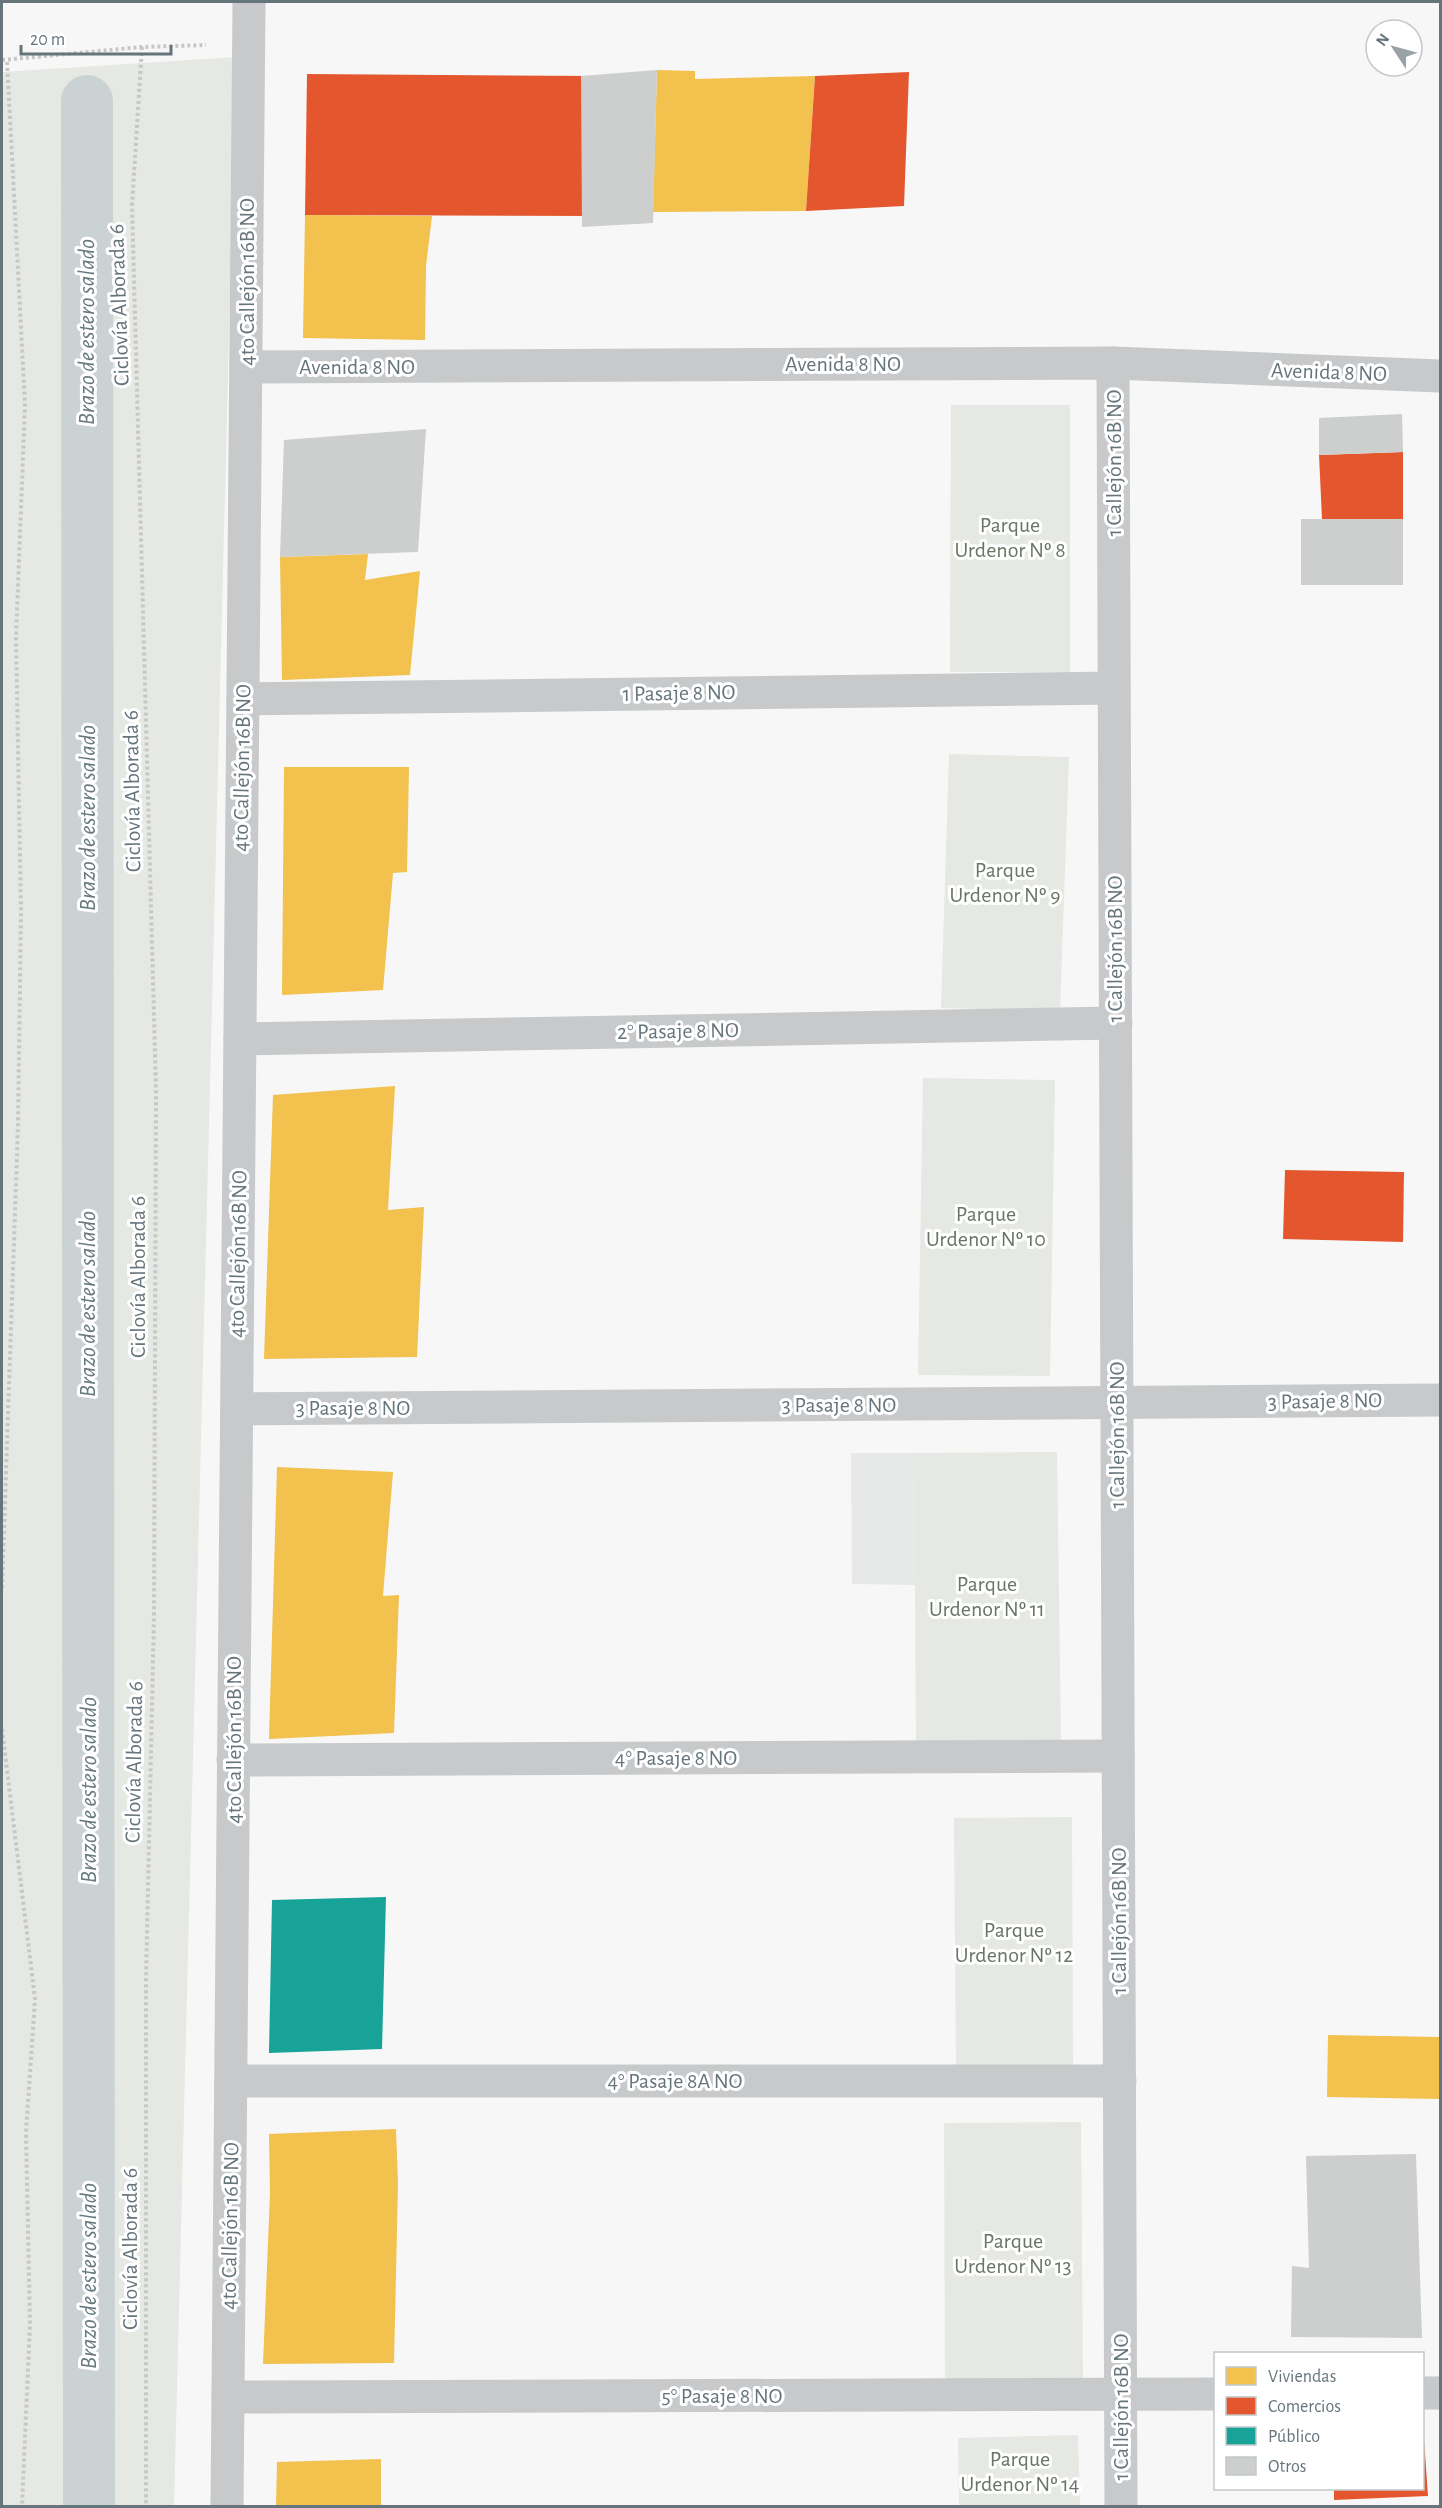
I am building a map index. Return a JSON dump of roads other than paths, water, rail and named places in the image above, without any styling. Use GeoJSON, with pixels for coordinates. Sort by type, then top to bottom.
{"type":"FeatureCollection","features":[{"type":"Feature","properties":{"kind":"street","name":"4to Callejón 16B NO"},"geometry":{"type":"LineString","coordinates":[[227,2506],[249,2]]}},
{"type":"Feature","properties":{"kind":"street","name":"Avenida 8 NO"},"geometry":{"type":"LineString","coordinates":[[246,367],[1113,363],[1440,376]]}},
{"type":"Feature","properties":{"kind":"street","name":"1 Callejón 16B NO"},"geometry":{"type":"LineString","coordinates":[[1113,363],[1121,2506]]}},
{"type":"Feature","properties":{"kind":"street","name":"1 Pasaje 8 NO"},"geometry":{"type":"LineString","coordinates":[[243,699],[1114,688]]}},
{"type":"Feature","properties":{"kind":"street","name":"2° Pasaje 8 NO"},"geometry":{"type":"LineString","coordinates":[[240,1039],[1116,1023]]}},
{"type":"Feature","properties":{"kind":"street","name":"3 Pasaje 8 NO"},"geometry":{"type":"LineString","coordinates":[[237,1409],[1440,1400]]}},
{"type":"Feature","properties":{"kind":"street","name":"4° Pasaje 8 NO"},"geometry":{"type":"LineString","coordinates":[[233,1760],[1118,1756]]}},
{"type":"Feature","properties":{"kind":"street","name":"4° Pasaje 8A NO"},"geometry":{"type":"LineString","coordinates":[[231,2081],[1120,2081]]}},
{"type":"Feature","properties":{"kind":"street"},"geometry":{"type":"LineString","coordinates":[[1424,2393],[1440,2393]]}},
{"type":"Feature","properties":{"kind":"street","name":"5° Pasaje 8 NO"},"geometry":{"type":"LineString","coordinates":[[228,2397],[1214,2394]]}},
{"type":"Feature","properties":{"kind":"waterway","name":"Brazo de estero salado"},"geometry":{"type":"LineString","coordinates":[[87,101],[89,2506]]}},
{"type":"Feature","properties":{"kind":"park label","name":"Parque Urdenor Nº 8"},"geometry":{"type":"Point","coordinates":[1010,538]}},
{"type":"Feature","properties":{"kind":"park label","name":"Parque Urdenor Nº 9"},"geometry":{"type":"Point","coordinates":[1005,882]}},
{"type":"Feature","properties":{"kind":"park label","name":"Parque Urdenor Nº 10"},"geometry":{"type":"Point","coordinates":[986,1226]}},
{"type":"Feature","properties":{"kind":"park label","name":"Parque Urdenor Nº 11"},"geometry":{"type":"Point","coordinates":[987,1596]}},
{"type":"Feature","properties":{"kind":"park label","name":"Parque Urdenor Nº 12"},"geometry":{"type":"Point","coordinates":[1014,1943]}},
{"type":"Feature","properties":{"kind":"park label","name":"Parque Urdenor Nº 13"},"geometry":{"type":"Point","coordinates":[1013,2254]}},
{"type":"Feature","properties":{"kind":"park label","name":"Parque Urdenor Nº 14"},"geometry":{"type":"Point","coordinates":[1020,2472]}}]}
